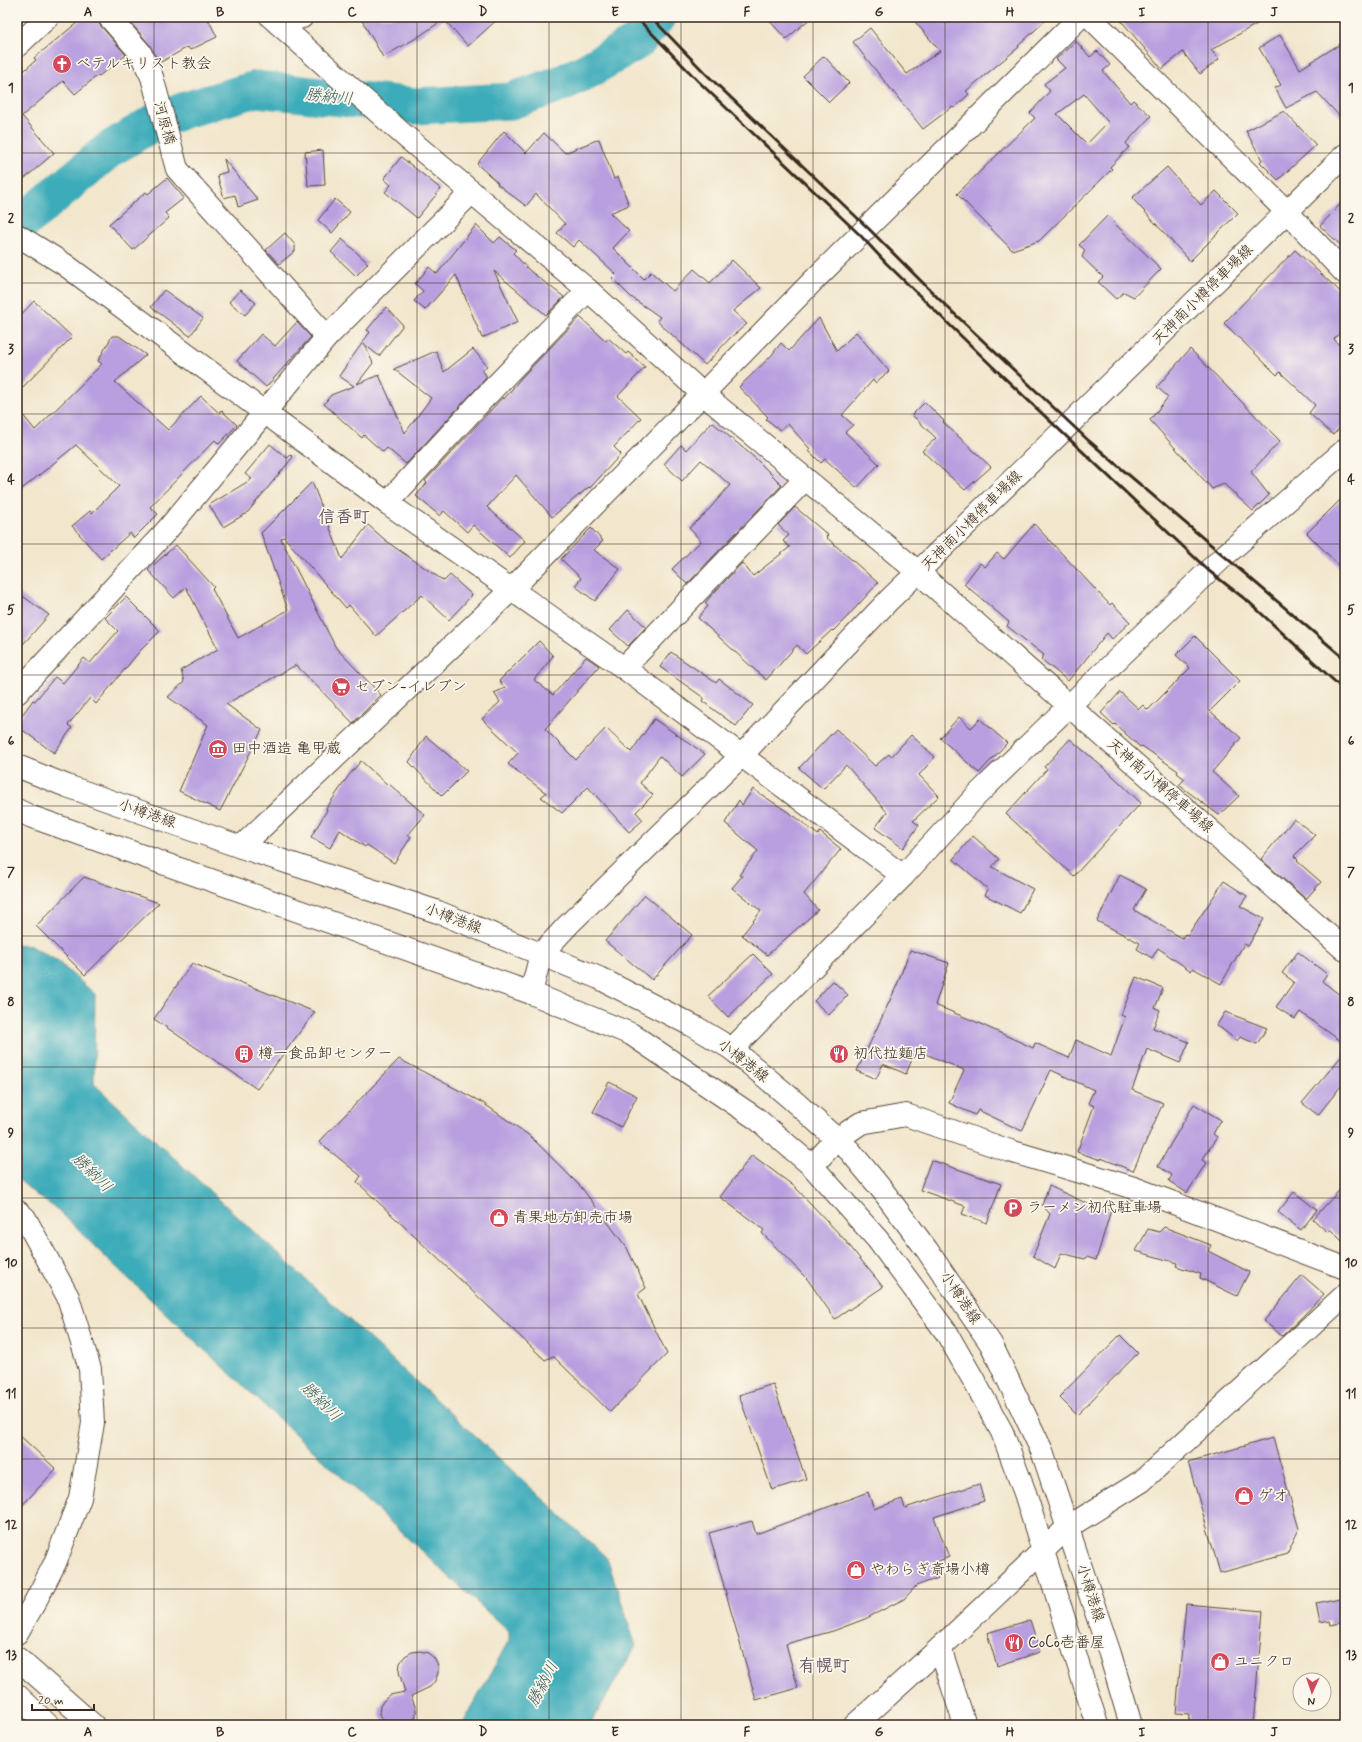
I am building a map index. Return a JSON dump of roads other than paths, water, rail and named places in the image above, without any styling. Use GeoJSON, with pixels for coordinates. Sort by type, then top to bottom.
{"type":"FeatureCollection","features":[{"type":"Feature","properties":{"kind":"street"},"geometry":{"type":"LineString","coordinates":[[17,46],[48,17]]}},
{"type":"Feature","properties":{"kind":"street","name":"河原橋"},"geometry":{"type":"LineString","coordinates":[[109,17],[140,52],[152,77],[177,169],[327,337]]}},
{"type":"Feature","properties":{"kind":"street"},"geometry":{"type":"LineString","coordinates":[[275,21],[302,17]]}},
{"type":"Feature","properties":{"kind":"street"},"geometry":{"type":"LineString","coordinates":[[241,847],[512,589],[812,282],[1080,17]]}},
{"type":"Feature","properties":{"kind":"street"},"geometry":{"type":"LineString","coordinates":[[1090,17],[1286,211],[1345,273]]}},
{"type":"Feature","properties":{"kind":"street"},"geometry":{"type":"LineString","coordinates":[[275,21],[405,136],[588,290],[703,394],[918,572],[889,600],[741,756],[574,919],[541,954],[531,993]]}},
{"type":"Feature","properties":{"kind":"street","name":"天神南小樽停車場線"},"geometry":{"type":"LineString","coordinates":[[1345,155],[1286,211],[1173,325],[918,572],[1345,950]]}},
{"type":"Feature","properties":{"kind":"street"},"geometry":{"type":"LineString","coordinates":[[17,693],[167,530],[327,337],[472,192]]}},
{"type":"Feature","properties":{"kind":"street"},"geometry":{"type":"LineString","coordinates":[[17,235],[64,264],[265,411],[387,503],[624,668],[902,876]]}},
{"type":"Feature","properties":{"kind":"street"},"geometry":{"type":"LineString","coordinates":[[387,503],[483,398],[588,290]]}},
{"type":"Feature","properties":{"kind":"street"},"geometry":{"type":"LineString","coordinates":[[732,1049],[902,876],[977,795],[1224,556],[1345,450]]}},
{"type":"Feature","properties":{"kind":"street"},"geometry":{"type":"LineString","coordinates":[[624,668],[805,480]]}},
{"type":"Feature","properties":{"kind":"street","name":"小樽港線"},"geometry":{"type":"LineString","coordinates":[[17,766],[67,786],[241,847],[438,912],[599,978],[697,1028],[732,1049],[850,1152],[883,1191],[927,1250],[991,1344],[1042,1451],[1110,1654],[1131,1725]]}},
{"type":"Feature","properties":{"kind":"street","name":"小樽港線"},"geometry":{"type":"LineString","coordinates":[[17,810],[32,817],[531,993],[631,1034],[758,1119],[812,1166],[878,1240],[946,1332],[1002,1432],[1025,1493],[1097,1725]]}},
{"type":"Feature","properties":{"kind":"street"},"geometry":{"type":"LineString","coordinates":[[812,1166],[836,1140],[861,1123],[906,1115],[1010,1150],[1134,1188],[1345,1268]]}},
{"type":"Feature","properties":{"kind":"street"},"geometry":{"type":"LineString","coordinates":[[17,1211],[25,1218],[68,1297],[90,1369],[93,1423],[80,1498],[55,1563],[17,1633]]}},
{"type":"Feature","properties":{"kind":"street"},"geometry":{"type":"LineString","coordinates":[[855,1725],[940,1648],[1068,1527],[1142,1481],[1345,1295]]}},
{"type":"Feature","properties":{"kind":"street"},"geometry":{"type":"LineString","coordinates":[[940,1648],[965,1725]]}},
{"type":"Feature","properties":{"kind":"street"},"geometry":{"type":"LineString","coordinates":[[17,1658],[94,1725]]}},
{"type":"Feature","properties":{"kind":"street"},"geometry":{"type":"LineString","coordinates":[[17,1695],[48,1725]]}},
{"type":"Feature","properties":{"kind":"water"},"geometry":{"type":"Polygon","coordinates":[[[17,944],[31,946],[56,960],[95,994],[94,1084],[607,1558],[636,1646],[590,1725],[462,1725],[509,1640],[509,1632],[212,1357],[97,1249],[58,1210],[35,1194],[17,1178],[17,944]]]}},
{"type":"Feature","properties":{"kind":"waterway","name":"勝納川"},"geometry":{"type":"LineString","coordinates":[[17,227],[110,149],[158,120],[185,110],[256,89],[416,106],[511,101],[562,83],[587,71],[638,41],[657,17]]}},
{"type":"Feature","properties":{"kind":"railway"},"geometry":{"type":"LineString","coordinates":[[636,17],[698,81],[860,235],[886,263],[995,369],[1209,571],[1250,603],[1345,691]]}},
{"type":"Feature","properties":{"kind":"railway"},"geometry":{"type":"LineString","coordinates":[[651,17],[705,73],[868,228],[942,302],[1089,441],[1345,659]]}},
{"type":"Feature","properties":{"kind":"place","name":"べテルキリスト教会"},"geometry":{"type":"Point","coordinates":[62,64]}},
{"type":"Feature","properties":{"kind":"place","name":"セブン-イレブン"},"geometry":{"type":"Point","coordinates":[341,687]}},
{"type":"Feature","properties":{"kind":"place","name":"田中酒造 亀甲蔵"},"geometry":{"type":"Point","coordinates":[218,749]}},
{"type":"Feature","properties":{"kind":"place","name":"樽一食品卸センター"},"geometry":{"type":"Point","coordinates":[244,1054]}},
{"type":"Feature","properties":{"kind":"place","name":"初代拉麵店"},"geometry":{"type":"Point","coordinates":[839,1054]}},
{"type":"Feature","properties":{"kind":"place","name":"ラーメン初代駐車場"},"geometry":{"type":"Point","coordinates":[1013,1208]}},
{"type":"Feature","properties":{"kind":"place","name":"青果地方卸売市場"},"geometry":{"type":"Point","coordinates":[499,1218]}},
{"type":"Feature","properties":{"kind":"place","name":"ゲオ"},"geometry":{"type":"Point","coordinates":[1244,1496]}},
{"type":"Feature","properties":{"kind":"place","name":"やわらぎ斎場小樽"},"geometry":{"type":"Point","coordinates":[856,1570]}},
{"type":"Feature","properties":{"kind":"place","name":"CoCo壱番屋"},"geometry":{"type":"Point","coordinates":[1014,1643]}},
{"type":"Feature","properties":{"kind":"place","name":"ユニクロ"},"geometry":{"type":"Point","coordinates":[1220,1662]}},
{"type":"Feature","properties":{"kind":"district","name":"信香町"},"geometry":{"type":"Point","coordinates":[344,517]}},
{"type":"Feature","properties":{"kind":"district","name":"有幌町"},"geometry":{"type":"Point","coordinates":[824,1666]}}]}
